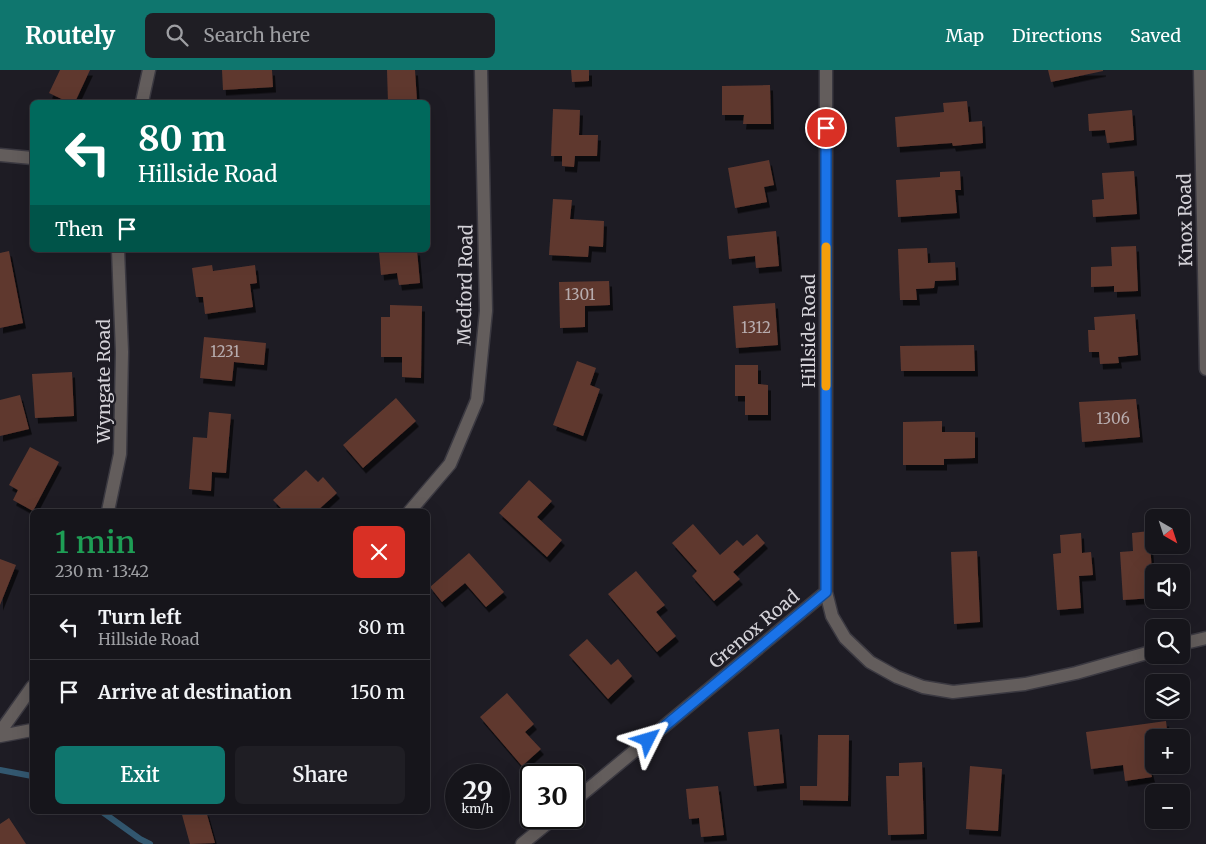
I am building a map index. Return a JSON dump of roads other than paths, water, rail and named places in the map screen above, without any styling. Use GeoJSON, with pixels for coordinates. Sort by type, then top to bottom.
{"type":"FeatureCollection","features":[{"type":"Feature","properties":{"kind":"street"},"geometry":{"type":"LineString","coordinates":[[142,100],[149,70]]}},
{"type":"Feature","properties":{"kind":"street","name":"Medford Road"},"geometry":{"type":"LineString","coordinates":[[412,509],[450,464],[477,400],[486,312],[480,70]]}},
{"type":"Feature","properties":{"kind":"street","name":"Hillside Road"},"geometry":{"type":"LineString","coordinates":[[826,70],[826,592]]}},
{"type":"Feature","properties":{"kind":"street","name":"Knox Road"},"geometry":{"type":"LineString","coordinates":[[1200,70],[1206,369]]}},
{"type":"Feature","properties":{"kind":"street"},"geometry":{"type":"LineString","coordinates":[[0,155],[30,158]]}},
{"type":"Feature","properties":{"kind":"street","name":"Wyngate Road"},"geometry":{"type":"LineString","coordinates":[[108,509],[120,454],[122,352],[118,252]]}},
{"type":"Feature","properties":{"kind":"street","name":"Grenox Road"},"geometry":{"type":"LineString","coordinates":[[585,792],[826,592],[832,616],[845,638],[870,662],[897,677],[923,687],[954,692],[1033,682],[1076,673],[1145,654]]}},
{"type":"Feature","properties":{"kind":"street"},"geometry":{"type":"LineString","coordinates":[[1190,642],[1206,638]]}},
{"type":"Feature","properties":{"kind":"street"},"geometry":{"type":"LineString","coordinates":[[0,734],[30,690]]}},
{"type":"Feature","properties":{"kind":"street"},"geometry":{"type":"LineString","coordinates":[[0,734],[30,730]]}},
{"type":"Feature","properties":{"kind":"street"},"geometry":{"type":"LineString","coordinates":[[522,844],[540,829]]}},
{"type":"Feature","properties":{"kind":"waterway"},"geometry":{"type":"LineString","coordinates":[[0,770],[30,776]]}},
{"type":"Feature","properties":{"kind":"waterway"},"geometry":{"type":"LineString","coordinates":[[105,814],[150,844]]}}]}
